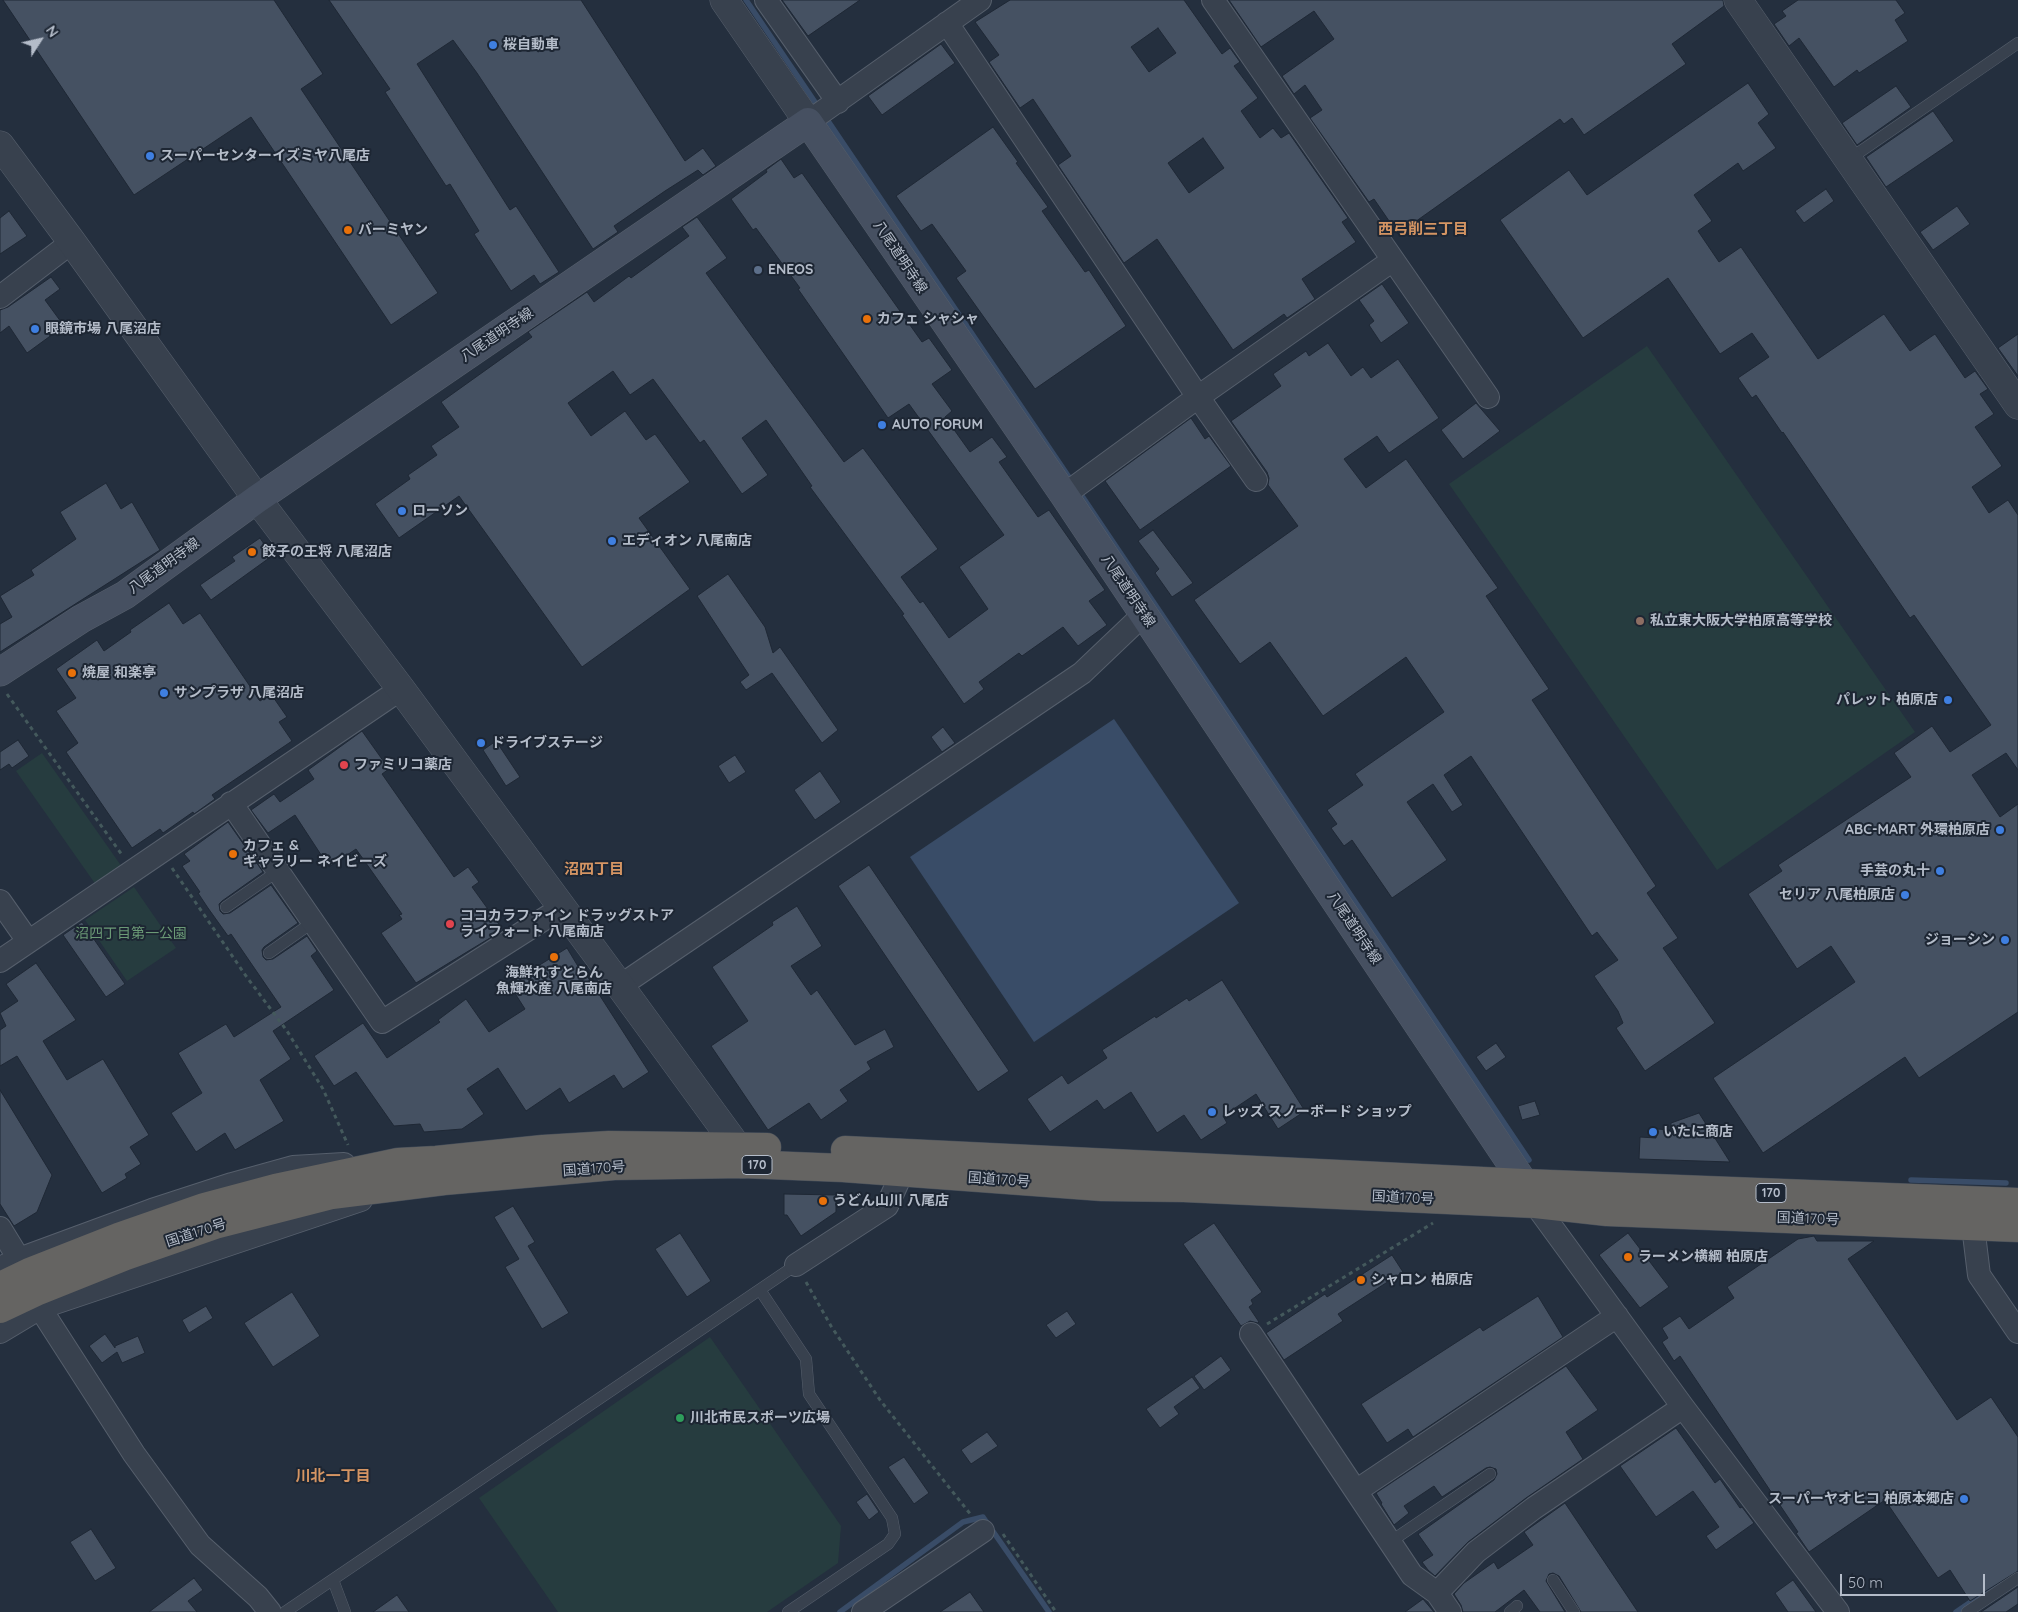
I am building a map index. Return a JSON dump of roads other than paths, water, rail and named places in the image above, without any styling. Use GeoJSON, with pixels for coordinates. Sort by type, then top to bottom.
{"type":"FeatureCollection","features":[{"type":"Feature","properties":{"kind":"highway","name":"国道170号"},"geometry":{"type":"LineString","coordinates":[[0,1309],[36,1292],[117,1260],[216,1225],[332,1195],[401,1174],[436,1160],[543,1148],[609,1145],[739,1155],[1529,1194],[2018,1202]]}},
{"type":"Feature","properties":{"kind":"highway","name":"国道170号"},"geometry":{"type":"LineString","coordinates":[[739,1155],[902,1173],[1102,1188],[1184,1188],[1444,1200],[1529,1194],[1607,1212],[2018,1228]]}},
{"type":"Feature","properties":{"kind":"highway","name":"国道170号"},"geometry":{"type":"LineString","coordinates":[[0,1286],[29,1272],[118,1237],[204,1207],[275,1188],[401,1174]]}},
{"type":"Feature","properties":{"kind":"main road","name":"八尾道明寺線"},"geometry":{"type":"LineString","coordinates":[[1,680],[81,619],[125,595],[257,499],[808,122],[1073,488],[1144,614],[1529,1194]]}},
{"type":"Feature","properties":{"kind":"street"},"geometry":{"type":"LineString","coordinates":[[724,0],[808,122],[980,0]]}},
{"type":"Feature","properties":{"kind":"street"},"geometry":{"type":"LineString","coordinates":[[766,0],[838,102]]}},
{"type":"Feature","properties":{"kind":"street"},"geometry":{"type":"LineString","coordinates":[[1213,0],[1488,397]]}},
{"type":"Feature","properties":{"kind":"street"},"geometry":{"type":"LineString","coordinates":[[1738,0],[2018,405]]}},
{"type":"Feature","properties":{"kind":"street"},"geometry":{"type":"LineString","coordinates":[[947,23],[1198,397],[1256,480]]}},
{"type":"Feature","properties":{"kind":"street"},"geometry":{"type":"LineString","coordinates":[[0,145],[257,499],[563,908],[739,1155]]}},
{"type":"Feature","properties":{"kind":"street"},"geometry":{"type":"LineString","coordinates":[[0,297],[72,242]]}},
{"type":"Feature","properties":{"kind":"street"},"geometry":{"type":"LineString","coordinates":[[1073,488],[1198,397],[1393,260]]}},
{"type":"Feature","properties":{"kind":"street"},"geometry":{"type":"LineString","coordinates":[[620,986],[1082,673],[1144,614]]}},
{"type":"Feature","properties":{"kind":"street"},"geometry":{"type":"LineString","coordinates":[[0,961],[401,689]]}},
{"type":"Feature","properties":{"kind":"street"},"geometry":{"type":"LineString","coordinates":[[231,803],[382,1022],[563,908]]}},
{"type":"Feature","properties":{"kind":"street"},"geometry":{"type":"LineString","coordinates":[[0,901],[28,941]]}},
{"type":"Feature","properties":{"kind":"street"},"geometry":{"type":"LineString","coordinates":[[0,1228],[9,1263],[152,1210],[293,1166],[401,1174]]}},
{"type":"Feature","properties":{"kind":"street"},"geometry":{"type":"LineString","coordinates":[[796,1265],[887,1206],[902,1173]]}},
{"type":"Feature","properties":{"kind":"street"},"geometry":{"type":"LineString","coordinates":[[0,1332],[40,1308],[401,1174]]}},
{"type":"Feature","properties":{"kind":"street"},"geometry":{"type":"LineString","coordinates":[[1529,1194],[1683,1407],[1838,1612]]}},
{"type":"Feature","properties":{"kind":"street"},"geometry":{"type":"LineString","coordinates":[[1974,1226],[1980,1275],[2018,1332]]}},
{"type":"Feature","properties":{"kind":"street"},"geometry":{"type":"LineString","coordinates":[[40,1308],[134,1454],[200,1545],[258,1597],[270,1612]]}},
{"type":"Feature","properties":{"kind":"street"},"geometry":{"type":"LineString","coordinates":[[1356,1491],[1617,1316]]}},
{"type":"Feature","properties":{"kind":"street"},"geometry":{"type":"LineString","coordinates":[[1251,1334],[1412,1575],[1437,1593],[1450,1612]]}},
{"type":"Feature","properties":{"kind":"street"},"geometry":{"type":"LineString","coordinates":[[1437,1593],[1476,1552],[1534,1508],[1683,1407]]}},
{"type":"Feature","properties":{"kind":"street"},"geometry":{"type":"LineString","coordinates":[[863,1612],[992,1531]]}},
{"type":"Feature","properties":{"kind":"lane"},"geometry":{"type":"LineString","coordinates":[[1848,160],[2018,43]]}},
{"type":"Feature","properties":{"kind":"lane"},"geometry":{"type":"LineString","coordinates":[[226,907],[278,871]]}},
{"type":"Feature","properties":{"kind":"lane"},"geometry":{"type":"LineString","coordinates":[[269,953],[313,922]]}},
{"type":"Feature","properties":{"kind":"lane"},"geometry":{"type":"LineString","coordinates":[[285,1612],[796,1265]]}},
{"type":"Feature","properties":{"kind":"lane"},"geometry":{"type":"LineString","coordinates":[[760,1290],[806,1359],[809,1394],[892,1518],[895,1534],[888,1544],[788,1612]]}},
{"type":"Feature","properties":{"kind":"lane"},"geometry":{"type":"LineString","coordinates":[[1390,1542],[1490,1474]]}},
{"type":"Feature","properties":{"kind":"lane"},"geometry":{"type":"LineString","coordinates":[[1967,1612],[2018,1578]]}},
{"type":"Feature","properties":{"kind":"lane"},"geometry":{"type":"LineString","coordinates":[[333,1580],[345,1612]]}},
{"type":"Feature","properties":{"kind":"lane"},"geometry":{"type":"LineString","coordinates":[[1553,1580],[1574,1612]]}},
{"type":"Feature","properties":{"kind":"water"},"geometry":{"type":"Polygon","coordinates":[[[1114,719],[1239,903],[1034,1042],[910,857],[1114,719]]]}},
{"type":"Feature","properties":{"kind":"waterway"},"geometry":{"type":"LineString","coordinates":[[746,0],[819,108]]}},
{"type":"Feature","properties":{"kind":"waterway"},"geometry":{"type":"LineString","coordinates":[[824,115],[1073,483]]}},
{"type":"Feature","properties":{"kind":"waterway"},"geometry":{"type":"LineString","coordinates":[[1078,490],[1529,1160]]}},
{"type":"Feature","properties":{"kind":"waterway"},"geometry":{"type":"LineString","coordinates":[[1911,1180],[2006,1183]]}},
{"type":"Feature","properties":{"kind":"waterway"},"geometry":{"type":"LineString","coordinates":[[840,1612],[963,1522],[983,1517],[1049,1612]]}},
{"type":"Feature","properties":{"kind":"waterway"},"geometry":{"type":"LineString","coordinates":[[1956,1612],[2000,1582]]}},
{"type":"Feature","properties":{"kind":"place","name":"桜自動車"},"geometry":{"type":"Point","coordinates":[493,45]}},
{"type":"Feature","properties":{"kind":"place","name":"スーパーセンターイズミヤ八尾店"},"geometry":{"type":"Point","coordinates":[150,156]}},
{"type":"Feature","properties":{"kind":"place","name":"バーミヤン"},"geometry":{"type":"Point","coordinates":[348,230]}},
{"type":"Feature","properties":{"kind":"place","name":"ENEOS"},"geometry":{"type":"Point","coordinates":[758,270]}},
{"type":"Feature","properties":{"kind":"place","name":"カフェ シャシャ"},"geometry":{"type":"Point","coordinates":[867,319]}},
{"type":"Feature","properties":{"kind":"place","name":"眼鏡市場 八尾沼店"},"geometry":{"type":"Point","coordinates":[35,329]}},
{"type":"Feature","properties":{"kind":"place","name":"AUTO FORUM"},"geometry":{"type":"Point","coordinates":[882,425]}},
{"type":"Feature","properties":{"kind":"place","name":"ローソン"},"geometry":{"type":"Point","coordinates":[402,511]}},
{"type":"Feature","properties":{"kind":"place","name":"エディオン 八尾南店"},"geometry":{"type":"Point","coordinates":[612,541]}},
{"type":"Feature","properties":{"kind":"place","name":"餃子の王将 八尾沼店"},"geometry":{"type":"Point","coordinates":[252,552]}},
{"type":"Feature","properties":{"kind":"place","name":"私立東大阪大学柏原高等学校"},"geometry":{"type":"Point","coordinates":[1640,621]}},
{"type":"Feature","properties":{"kind":"place","name":"焼屋 和楽亭"},"geometry":{"type":"Point","coordinates":[72,673]}},
{"type":"Feature","properties":{"kind":"place","name":"サンプラザ 八尾沼店"},"geometry":{"type":"Point","coordinates":[164,693]}},
{"type":"Feature","properties":{"kind":"place","name":"パレット 柏原店"},"geometry":{"type":"Point","coordinates":[1948,700]}},
{"type":"Feature","properties":{"kind":"place","name":"ドライブステージ"},"geometry":{"type":"Point","coordinates":[481,743]}},
{"type":"Feature","properties":{"kind":"place","name":"ファミリコ薬店"},"geometry":{"type":"Point","coordinates":[344,765]}},
{"type":"Feature","properties":{"kind":"place","name":"ABC-MART 外環柏原店"},"geometry":{"type":"Point","coordinates":[2000,830]}},
{"type":"Feature","properties":{"kind":"place","name":"カフェ & ギャラリー ネイビーズ"},"geometry":{"type":"Point","coordinates":[233,854]}},
{"type":"Feature","properties":{"kind":"place","name":"手芸の丸十"},"geometry":{"type":"Point","coordinates":[1940,871]}},
{"type":"Feature","properties":{"kind":"place","name":"セリア 八尾柏原店"},"geometry":{"type":"Point","coordinates":[1905,895]}},
{"type":"Feature","properties":{"kind":"place","name":"ココカラファイン ドラッグストア ライフォート 八尾南店"},"geometry":{"type":"Point","coordinates":[450,924]}},
{"type":"Feature","properties":{"kind":"place","name":"ジョーシン"},"geometry":{"type":"Point","coordinates":[2005,940]}},
{"type":"Feature","properties":{"kind":"place","name":"海鮮れすとらん 魚輝水産 八尾南店"},"geometry":{"type":"Point","coordinates":[554,957]}},
{"type":"Feature","properties":{"kind":"place","name":"レッズ スノーボード ショップ"},"geometry":{"type":"Point","coordinates":[1212,1112]}},
{"type":"Feature","properties":{"kind":"place","name":"いたに商店"},"geometry":{"type":"Point","coordinates":[1653,1132]}},
{"type":"Feature","properties":{"kind":"place","name":"うどん山川 八尾店"},"geometry":{"type":"Point","coordinates":[823,1201]}},
{"type":"Feature","properties":{"kind":"place","name":"ラーメン横綱 柏原店"},"geometry":{"type":"Point","coordinates":[1628,1257]}},
{"type":"Feature","properties":{"kind":"place","name":"シャロン 柏原店"},"geometry":{"type":"Point","coordinates":[1361,1280]}},
{"type":"Feature","properties":{"kind":"place","name":"川北市民スポーツ広場"},"geometry":{"type":"Point","coordinates":[680,1418]}},
{"type":"Feature","properties":{"kind":"place","name":"スーパーヤオヒコ 柏原本郷店"},"geometry":{"type":"Point","coordinates":[1964,1499]}},
{"type":"Feature","properties":{"kind":"district","name":"西弓削三丁目"},"geometry":{"type":"Point","coordinates":[1423,229]}},
{"type":"Feature","properties":{"kind":"district","name":"沼四丁目"},"geometry":{"type":"Point","coordinates":[594,869]}},
{"type":"Feature","properties":{"kind":"district","name":"川北一丁目"},"geometry":{"type":"Point","coordinates":[333,1476]}},
{"type":"Feature","properties":{"kind":"park label","name":"沼四丁目第一公園"},"geometry":{"type":"Point","coordinates":[131,934]}}]}
